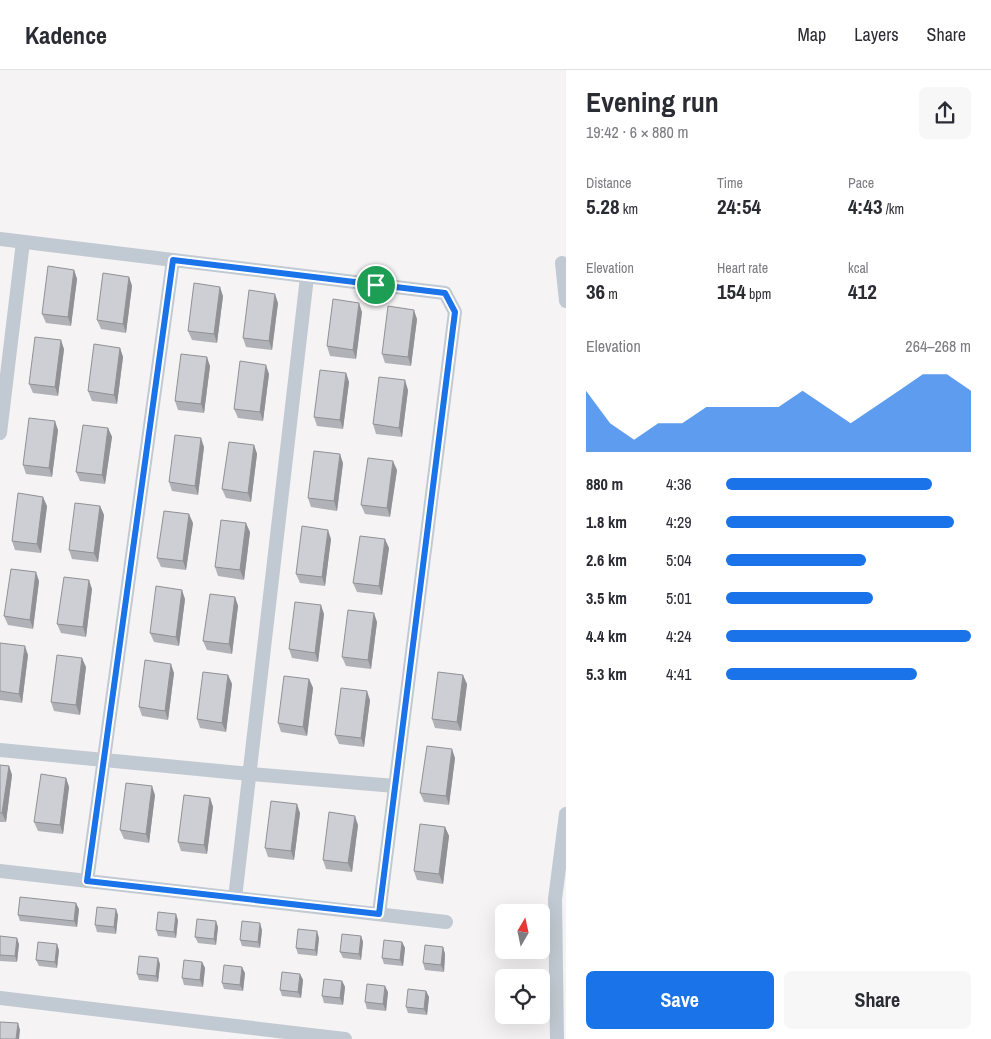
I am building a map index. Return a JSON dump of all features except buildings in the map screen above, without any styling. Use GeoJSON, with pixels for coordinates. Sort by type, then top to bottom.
{"type":"FeatureCollection","features":[{"type":"Feature","properties":{"kind":"street"},"geometry":{"type":"LineString","coordinates":[[0,239],[445,293],[455,312],[379,914]]}},
{"type":"Feature","properties":{"kind":"street"},"geometry":{"type":"LineString","coordinates":[[0,433],[23,242]]}},
{"type":"Feature","properties":{"kind":"street"},"geometry":{"type":"LineString","coordinates":[[87,881],[173,260]]}},
{"type":"Feature","properties":{"kind":"street"},"geometry":{"type":"LineString","coordinates":[[562,262],[566,301]]}},
{"type":"Feature","properties":{"kind":"street"},"geometry":{"type":"LineString","coordinates":[[235,898],[308,276]]}},
{"type":"Feature","properties":{"kind":"street"},"geometry":{"type":"LineString","coordinates":[[0,750],[395,786]]}},
{"type":"Feature","properties":{"kind":"street"},"geometry":{"type":"LineString","coordinates":[[557,1039],[555,899],[566,814]]}},
{"type":"Feature","properties":{"kind":"street"},"geometry":{"type":"LineString","coordinates":[[0,871],[446,922]]}},
{"type":"Feature","properties":{"kind":"street"},"geometry":{"type":"LineString","coordinates":[[0,998],[345,1039]]}},
{"type":"Feature","properties":{"kind":"route"},"geometry":{"type":"LineString","coordinates":[[173,260],[376,285],[445,293],[455,312],[379,914],[87,881],[173,260]]}}]}
